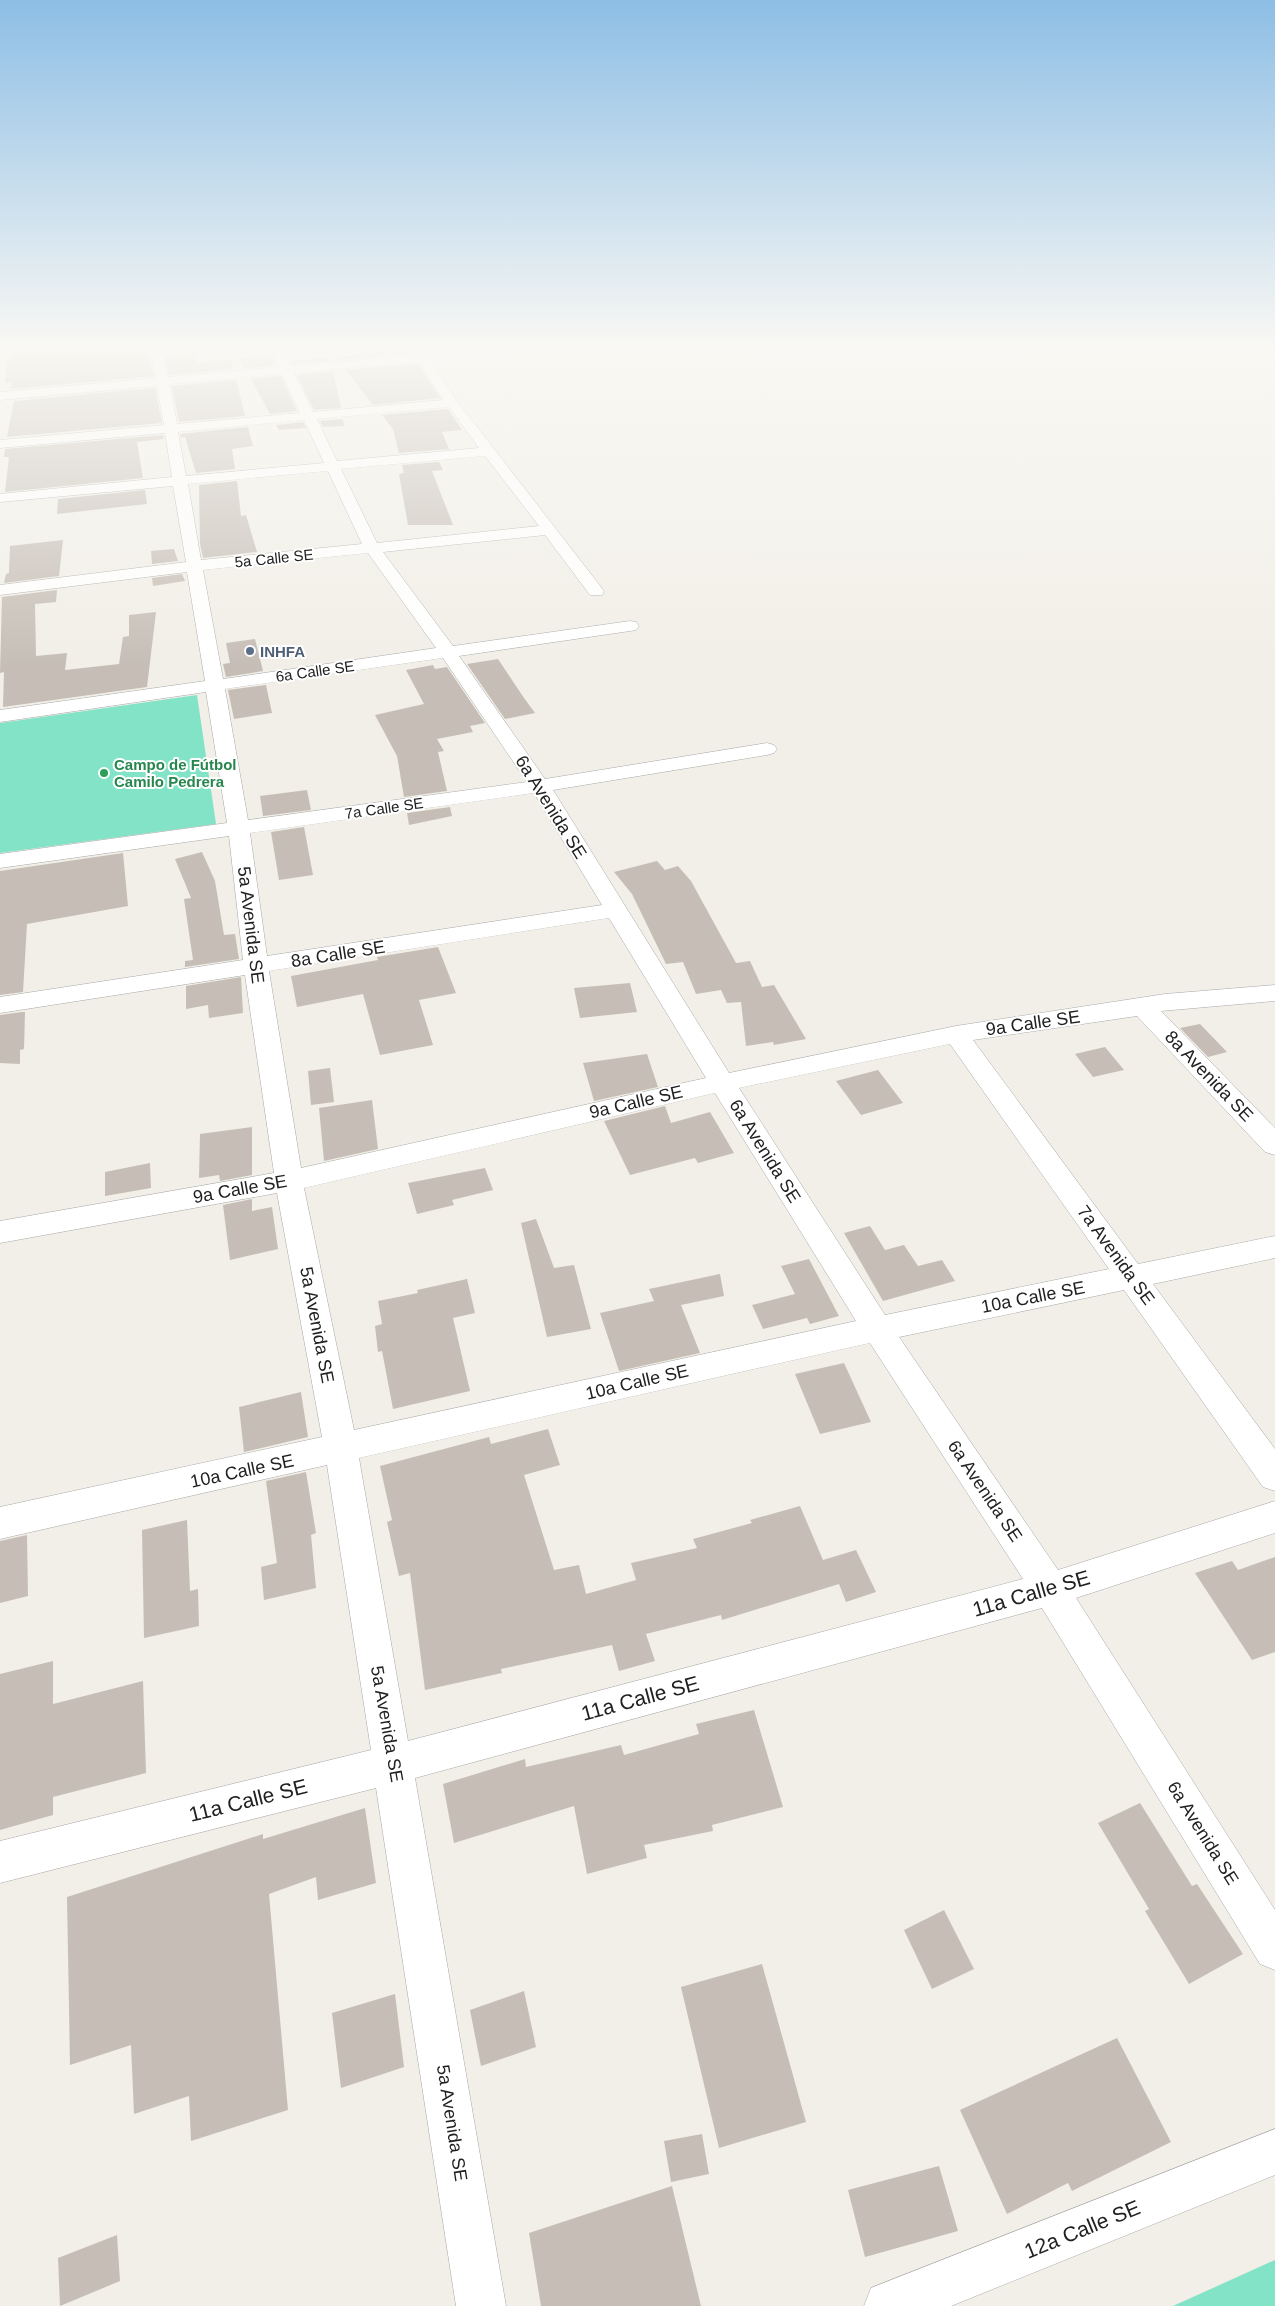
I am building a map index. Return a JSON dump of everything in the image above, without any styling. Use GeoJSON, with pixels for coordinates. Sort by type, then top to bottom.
{"type":"FeatureCollection","features":[{"type":"Feature","properties":{"kind":"street","name":"5a Avenida SE"},"geometry":{"type":"LineString","coordinates":[[175,452],[239,829],[256,966],[289,1181],[341,1449],[482,2306]]}},
{"type":"Feature","properties":{"kind":"street","name":"6a Avenida SE"},"geometry":{"type":"LineString","coordinates":[[326,452],[372,548],[448,652],[540,786],[722,1083],[877,1328],[1050,1589],[1275,1949]]}},
{"type":"Feature","properties":{"kind":"street"},"geometry":{"type":"LineString","coordinates":[[0,498],[483,452]]}},
{"type":"Feature","properties":{"kind":"street"},"geometry":{"type":"LineString","coordinates":[[489,452],[596,591]]}},
{"type":"Feature","properties":{"kind":"street","name":"5a Calle SE"},"geometry":{"type":"LineString","coordinates":[[0,590],[194,566],[549,530]]}},
{"type":"Feature","properties":{"kind":"street","name":"6a Calle SE"},"geometry":{"type":"LineString","coordinates":[[0,716],[630,626]]}},
{"type":"Feature","properties":{"kind":"street","name":"7a Calle SE"},"geometry":{"type":"LineString","coordinates":[[0,861],[540,786],[767,749]]}},
{"type":"Feature","properties":{"kind":"street","name":"8a Calle SE"},"geometry":{"type":"LineString","coordinates":[[0,1005],[616,910]]}},
{"type":"Feature","properties":{"kind":"street","name":"9a Calle SE"},"geometry":{"type":"LineString","coordinates":[[0,1232],[289,1181],[722,1083],[956,1034],[1143,1007],[1165,1002],[1275,993]]}},
{"type":"Feature","properties":{"kind":"street","name":"8a Avenida SE"},"geometry":{"type":"LineString","coordinates":[[1143,1007],[1275,1145]]}},
{"type":"Feature","properties":{"kind":"street","name":"7a Avenida SE"},"geometry":{"type":"LineString","coordinates":[[956,1034],[1275,1476]]}},
{"type":"Feature","properties":{"kind":"street","name":"10a Calle SE"},"geometry":{"type":"LineString","coordinates":[[0,1523],[341,1449],[877,1328],[1275,1247]]}},
{"type":"Feature","properties":{"kind":"street","name":"11a Calle SE"},"geometry":{"type":"LineString","coordinates":[[0,1862],[394,1764],[1050,1589],[1275,1517]]}},
{"type":"Feature","properties":{"kind":"street","name":"12a Calle SE"},"geometry":{"type":"LineString","coordinates":[[889,2306],[1275,2152]]}},
{"type":"Feature","properties":{"kind":"green space","name":"Campo de Fútbol Camilo Pedrera"},"geometry":{"type":"Polygon","coordinates":[[[197,695],[216,824],[0,853],[0,723],[197,695]]]}},
{"type":"Feature","properties":{"kind":"green space"},"geometry":{"type":"Polygon","coordinates":[[[1275,2260],[1275,2306],[1173,2306],[1275,2260]]]}},
{"type":"Feature","properties":{"kind":"building"},"geometry":{"type":"Polygon","coordinates":[[[5,452],[139,452],[143,478],[5,492],[9,457],[4,457],[5,452]]]}},
{"type":"Feature","properties":{"kind":"building"},"geometry":{"type":"Polygon","coordinates":[[[189,452],[232,452],[235,469],[196,473],[189,452]]]}},
{"type":"Feature","properties":{"kind":"building"},"geometry":{"type":"Polygon","coordinates":[[[439,462],[443,470],[432,471],[453,525],[408,525],[399,474],[404,473],[402,465],[439,462]]]}},
{"type":"Feature","properties":{"kind":"building"},"geometry":{"type":"Polygon","coordinates":[[[237,481],[241,516],[246,515],[257,552],[203,558],[200,544],[199,485],[237,481]]]}},
{"type":"Feature","properties":{"kind":"building"},"geometry":{"type":"Polygon","coordinates":[[[145,490],[147,504],[57,514],[58,499],[145,490]]]}},
{"type":"Feature","properties":{"kind":"building"},"geometry":{"type":"Polygon","coordinates":[[[63,540],[59,576],[4,583],[6,574],[9,573],[10,546],[63,540]]]}},
{"type":"Feature","properties":{"kind":"building"},"geometry":{"type":"Polygon","coordinates":[[[174,549],[178,561],[152,564],[151,551],[174,549]]]}},
{"type":"Feature","properties":{"kind":"building"},"geometry":{"type":"Polygon","coordinates":[[[182,574],[185,581],[153,586],[152,578],[182,574]]]}},
{"type":"Feature","properties":{"kind":"building"},"geometry":{"type":"Polygon","coordinates":[[[57,590],[56,602],[35,604],[36,656],[67,653],[65,670],[119,664],[123,637],[129,636],[129,615],[156,612],[147,687],[3,707],[4,672],[0,673],[2,597],[57,590]]]}},
{"type":"Feature","properties":{"kind":"building"},"geometry":{"type":"Polygon","coordinates":[[[255,639],[263,671],[226,677],[223,664],[230,663],[226,643],[255,639]]]}},
{"type":"Feature","properties":{"kind":"building"},"geometry":{"type":"Polygon","coordinates":[[[498,659],[535,713],[505,719],[467,664],[498,659]]]}},
{"type":"Feature","properties":{"kind":"building"},"geometry":{"type":"Polygon","coordinates":[[[433,665],[435,669],[447,667],[485,723],[470,726],[473,732],[437,739],[444,751],[438,752],[447,791],[404,797],[397,756],[375,715],[424,704],[406,670],[433,665]]]}},
{"type":"Feature","properties":{"kind":"building"},"geometry":{"type":"Polygon","coordinates":[[[266,685],[272,713],[234,719],[228,690],[266,685]]]}},
{"type":"Feature","properties":{"kind":"building"},"geometry":{"type":"Polygon","coordinates":[[[307,790],[311,810],[263,816],[260,796],[307,790]]]}},
{"type":"Feature","properties":{"kind":"building"},"geometry":{"type":"Polygon","coordinates":[[[450,807],[452,816],[409,825],[407,813],[450,807]]]}},
{"type":"Feature","properties":{"kind":"building"},"geometry":{"type":"Polygon","coordinates":[[[304,827],[313,875],[279,880],[271,832],[304,827]]]}},
{"type":"Feature","properties":{"kind":"building"},"geometry":{"type":"Polygon","coordinates":[[[202,852],[215,881],[224,935],[235,934],[239,959],[185,967],[185,961],[193,960],[184,899],[191,898],[175,859],[202,852]]]}},
{"type":"Feature","properties":{"kind":"building"},"geometry":{"type":"Polygon","coordinates":[[[123,853],[128,906],[27,924],[23,992],[0,995],[0,871],[123,853]]]}},
{"type":"Feature","properties":{"kind":"building"},"geometry":{"type":"Polygon","coordinates":[[[657,861],[665,870],[678,866],[691,881],[736,963],[750,961],[762,987],[774,985],[806,1039],[774,1045],[773,1042],[746,1046],[741,1002],[727,1003],[721,990],[696,994],[683,962],[666,964],[632,894],[614,872],[657,861]]]}},
{"type":"Feature","properties":{"kind":"building"},"geometry":{"type":"Polygon","coordinates":[[[438,947],[456,993],[419,1000],[433,1045],[380,1055],[363,994],[297,1007],[291,976],[378,960],[377,957],[438,947]]]}},
{"type":"Feature","properties":{"kind":"building"},"geometry":{"type":"Polygon","coordinates":[[[241,977],[243,1013],[209,1018],[208,1005],[186,1009],[186,986],[241,977]]]}},
{"type":"Feature","properties":{"kind":"building"},"geometry":{"type":"Polygon","coordinates":[[[630,983],[637,1012],[580,1018],[574,988],[630,983]]]}},
{"type":"Feature","properties":{"kind":"building"},"geometry":{"type":"Polygon","coordinates":[[[25,1012],[24,1049],[20,1050],[20,1064],[0,1063],[0,1015],[25,1012]]]}},
{"type":"Feature","properties":{"kind":"building"},"geometry":{"type":"Polygon","coordinates":[[[1200,1024],[1227,1052],[1208,1057],[1180,1028],[1200,1024]]]}},
{"type":"Feature","properties":{"kind":"building"},"geometry":{"type":"Polygon","coordinates":[[[1105,1047],[1124,1070],[1093,1077],[1075,1054],[1105,1047]]]}},
{"type":"Feature","properties":{"kind":"building"},"geometry":{"type":"Polygon","coordinates":[[[647,1054],[658,1087],[594,1101],[583,1063],[647,1054]]]}},
{"type":"Feature","properties":{"kind":"building"},"geometry":{"type":"Polygon","coordinates":[[[330,1068],[334,1102],[311,1105],[308,1071],[330,1068]]]}},
{"type":"Feature","properties":{"kind":"building"},"geometry":{"type":"Polygon","coordinates":[[[878,1070],[903,1103],[861,1115],[836,1081],[878,1070]]]}},
{"type":"Feature","properties":{"kind":"building"},"geometry":{"type":"Polygon","coordinates":[[[372,1100],[378,1149],[324,1161],[319,1108],[372,1100]]]}},
{"type":"Feature","properties":{"kind":"building"},"geometry":{"type":"Polygon","coordinates":[[[665,1106],[671,1123],[710,1112],[734,1153],[698,1163],[695,1158],[630,1175],[604,1121],[665,1106]]]}},
{"type":"Feature","properties":{"kind":"building"},"geometry":{"type":"Polygon","coordinates":[[[252,1127],[252,1175],[220,1181],[219,1175],[199,1178],[200,1134],[252,1127]]]}},
{"type":"Feature","properties":{"kind":"building"},"geometry":{"type":"Polygon","coordinates":[[[150,1163],[151,1188],[105,1196],[105,1172],[150,1163]]]}},
{"type":"Feature","properties":{"kind":"building"},"geometry":{"type":"Polygon","coordinates":[[[485,1168],[493,1190],[452,1200],[454,1205],[417,1214],[408,1183],[485,1168]]]}},
{"type":"Feature","properties":{"kind":"building"},"geometry":{"type":"Polygon","coordinates":[[[252,1199],[252,1211],[272,1207],[278,1249],[230,1260],[223,1205],[252,1199]]]}},
{"type":"Feature","properties":{"kind":"building"},"geometry":{"type":"Polygon","coordinates":[[[536,1219],[554,1268],[574,1265],[591,1329],[547,1337],[521,1223],[536,1219]]]}},
{"type":"Feature","properties":{"kind":"building"},"geometry":{"type":"Polygon","coordinates":[[[870,1226],[885,1250],[904,1245],[918,1266],[942,1260],[955,1281],[883,1301],[844,1233],[870,1226]]]}},
{"type":"Feature","properties":{"kind":"building"},"geometry":{"type":"Polygon","coordinates":[[[809,1259],[839,1316],[810,1324],[807,1318],[763,1329],[752,1305],[795,1294],[781,1266],[809,1259]]]}},
{"type":"Feature","properties":{"kind":"building"},"geometry":{"type":"Polygon","coordinates":[[[720,1274],[724,1296],[681,1305],[700,1353],[619,1371],[600,1313],[654,1301],[649,1289],[720,1274]]]}},
{"type":"Feature","properties":{"kind":"building"},"geometry":{"type":"Polygon","coordinates":[[[467,1279],[475,1313],[453,1318],[470,1391],[393,1409],[382,1351],[378,1352],[375,1326],[382,1324],[378,1301],[418,1293],[417,1290],[467,1279]]]}},
{"type":"Feature","properties":{"kind":"building"},"geometry":{"type":"Polygon","coordinates":[[[844,1363],[871,1422],[820,1434],[795,1374],[844,1363]]]}},
{"type":"Feature","properties":{"kind":"building"},"geometry":{"type":"Polygon","coordinates":[[[301,1392],[308,1437],[244,1452],[239,1407],[301,1392]]]}},
{"type":"Feature","properties":{"kind":"building"},"geometry":{"type":"Polygon","coordinates":[[[548,1429],[560,1465],[524,1475],[554,1570],[579,1565],[586,1594],[636,1580],[631,1563],[697,1548],[693,1539],[752,1523],[750,1520],[800,1506],[823,1560],[856,1550],[876,1592],[846,1602],[839,1584],[722,1620],[721,1615],[646,1634],[655,1661],[619,1671],[612,1645],[501,1669],[502,1673],[425,1690],[410,1573],[399,1576],[387,1522],[392,1520],[380,1466],[489,1437],[491,1444],[548,1429]]]}},
{"type":"Feature","properties":{"kind":"building"},"geometry":{"type":"Polygon","coordinates":[[[306,1472],[316,1533],[311,1535],[316,1588],[264,1600],[261,1567],[277,1563],[266,1481],[306,1472]]]}},
{"type":"Feature","properties":{"kind":"building"},"geometry":{"type":"Polygon","coordinates":[[[187,1520],[190,1591],[198,1589],[199,1626],[144,1638],[142,1530],[187,1520]]]}},
{"type":"Feature","properties":{"kind":"building"},"geometry":{"type":"Polygon","coordinates":[[[27,1535],[28,1596],[0,1603],[0,1541],[27,1535]]]}},
{"type":"Feature","properties":{"kind":"building"},"geometry":{"type":"Polygon","coordinates":[[[1275,1557],[1275,1652],[1252,1660],[1195,1573],[1232,1561],[1238,1570],[1275,1557]]]}},
{"type":"Feature","properties":{"kind":"building"},"geometry":{"type":"Polygon","coordinates":[[[53,1661],[53,1704],[143,1681],[146,1773],[53,1797],[53,1815],[0,1830],[0,1674],[53,1661]]]}},
{"type":"Feature","properties":{"kind":"building"},"geometry":{"type":"Polygon","coordinates":[[[754,1710],[783,1807],[712,1825],[713,1831],[644,1845],[647,1858],[587,1874],[574,1806],[454,1843],[443,1784],[525,1759],[526,1767],[621,1745],[624,1755],[699,1734],[696,1724],[754,1710]]]}},
{"type":"Feature","properties":{"kind":"building"},"geometry":{"type":"Polygon","coordinates":[[[1140,1803],[1192,1886],[1197,1884],[1243,1954],[1189,1984],[1145,1911],[1149,1909],[1098,1823],[1140,1803]]]}},
{"type":"Feature","properties":{"kind":"building"},"geometry":{"type":"Polygon","coordinates":[[[365,1808],[376,1883],[318,1900],[316,1877],[269,1894],[288,2110],[191,2141],[189,2096],[134,2114],[131,2045],[70,2065],[67,1897],[263,1834],[263,1839],[365,1808]]]}},
{"type":"Feature","properties":{"kind":"building"},"geometry":{"type":"Polygon","coordinates":[[[944,1910],[974,1969],[932,1989],[904,1930],[944,1910]]]}},
{"type":"Feature","properties":{"kind":"building"},"geometry":{"type":"Polygon","coordinates":[[[762,1964],[806,2122],[719,2148],[681,1987],[762,1964]]]}},
{"type":"Feature","properties":{"kind":"building"},"geometry":{"type":"Polygon","coordinates":[[[524,1991],[536,2047],[481,2066],[470,2010],[524,1991]]]}},
{"type":"Feature","properties":{"kind":"building"},"geometry":{"type":"Polygon","coordinates":[[[395,1994],[404,2067],[341,2088],[332,2013],[395,1994]]]}},
{"type":"Feature","properties":{"kind":"building"},"geometry":{"type":"Polygon","coordinates":[[[1117,2038],[1171,2142],[1072,2191],[1068,2183],[1007,2214],[960,2110],[1117,2038]]]}},
{"type":"Feature","properties":{"kind":"building"},"geometry":{"type":"Polygon","coordinates":[[[702,2134],[709,2174],[671,2182],[664,2141],[702,2134]]]}},
{"type":"Feature","properties":{"kind":"building"},"geometry":{"type":"Polygon","coordinates":[[[939,2166],[958,2231],[865,2257],[848,2190],[939,2166]]]}},
{"type":"Feature","properties":{"kind":"building"},"geometry":{"type":"Polygon","coordinates":[[[672,2186],[701,2306],[541,2306],[529,2233],[672,2186]]]}},
{"type":"Feature","properties":{"kind":"building"},"geometry":{"type":"Polygon","coordinates":[[[117,2235],[120,2281],[60,2306],[58,2258],[117,2235]]]}},
{"type":"Feature","properties":{"kind":"place","name":"INHFA"},"geometry":{"type":"Point","coordinates":[250,651]}},
{"type":"Feature","properties":{"kind":"place","name":"Campo de Fútbol Camilo Pedrera"},"geometry":{"type":"Point","coordinates":[104,773]}}]}
